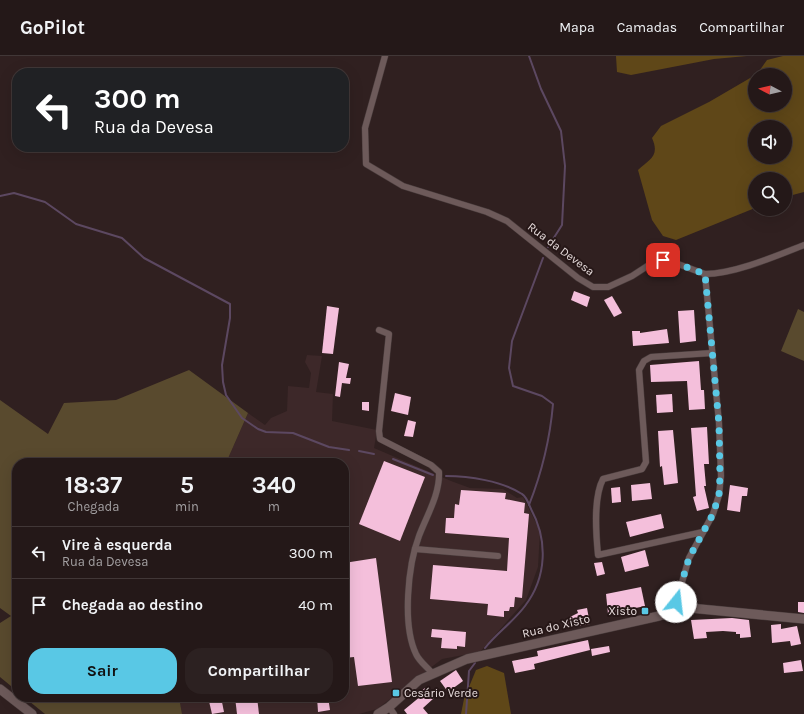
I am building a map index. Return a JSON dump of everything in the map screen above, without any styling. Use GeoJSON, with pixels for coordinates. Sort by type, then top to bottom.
{"type":"FeatureCollection","features":[{"type":"Feature","properties":{"kind":"street","name":"Rua da Devesa"},"geometry":{"type":"LineString","coordinates":[[385,56],[365,128],[366,164],[403,186],[487,212],[507,221],[578,278],[593,287],[608,287],[632,276],[652,263],[663,260],[705,274]]}},
{"type":"Feature","properties":{"kind":"street"},"geometry":{"type":"LineString","coordinates":[[674,610],[689,558],[713,514],[719,495],[719,424],[705,274],[715,274],[748,265],[804,245]]}},
{"type":"Feature","properties":{"kind":"street"},"geometry":{"type":"LineString","coordinates":[[379,330],[389,334],[379,431],[380,440],[431,465],[439,472],[440,484],[415,549],[412,563],[407,624],[416,655],[432,673]]}},
{"type":"Feature","properties":{"kind":"street"},"geometry":{"type":"LineString","coordinates":[[703,532],[598,555],[596,528],[599,486],[603,479],[642,469],[646,462],[639,370],[644,361],[651,357],[712,353]]}},
{"type":"Feature","properties":{"kind":"street"},"geometry":{"type":"LineString","coordinates":[[415,549],[498,556]]}},
{"type":"Feature","properties":{"kind":"street","name":"Rua do Xisto"},"geometry":{"type":"LineString","coordinates":[[378,714],[392,711],[419,680],[432,673],[467,659],[659,616],[674,610],[690,608],[804,619]]}},
{"type":"Feature","properties":{"kind":"street"},"geometry":{"type":"LineString","coordinates":[[0,689],[12,698]]}},
{"type":"Feature","properties":{"kind":"street"},"geometry":{"type":"LineString","coordinates":[[17,702],[32,714]]}},
{"type":"Feature","properties":{"kind":"shaded area"},"geometry":{"type":"Polygon","coordinates":[[[616,56],[747,56],[714,59],[631,75],[617,72],[616,56]]]}},
{"type":"Feature","properties":{"kind":"shaded area"},"geometry":{"type":"Polygon","coordinates":[[[783,56],[804,56],[804,192],[792,195],[792,172],[748,172],[748,211],[676,240],[663,236],[652,220],[638,170],[652,157],[655,149],[652,138],[661,126],[709,102],[748,79],[748,112],[792,112],[792,68],[761,68],[767,60],[783,56]]]}},
{"type":"Feature","properties":{"kind":"shaded area"},"geometry":{"type":"Polygon","coordinates":[[[798,309],[804,312],[804,361],[781,351],[798,309]]]}},
{"type":"Feature","properties":{"kind":"shaded area"},"geometry":{"type":"Polygon","coordinates":[[[307,355],[322,356],[316,392],[333,394],[332,421],[377,430],[374,448],[470,488],[503,489],[517,498],[523,497],[540,531],[538,567],[526,600],[480,652],[442,659],[377,709],[359,714],[182,714],[180,702],[349,702],[349,458],[228,458],[248,413],[265,425],[271,418],[287,411],[288,386],[309,388],[311,373],[305,362],[307,355]]]}},
{"type":"Feature","properties":{"kind":"shaded area"},"geometry":{"type":"Polygon","coordinates":[[[189,370],[248,413],[228,458],[12,458],[12,687],[0,677],[0,623],[11,616],[0,608],[0,400],[48,434],[64,403],[116,400],[189,370]]]}},
{"type":"Feature","properties":{"kind":"shaded area"},"geometry":{"type":"Polygon","coordinates":[[[487,666],[504,673],[511,714],[461,714],[464,699],[476,670],[487,666]]]}},
{"type":"Feature","properties":{"kind":"shaded area"},"geometry":{"type":"Polygon","coordinates":[[[30,702],[180,702],[182,714],[45,714],[30,702]]]}},
{"type":"Feature","properties":{"kind":"building"},"geometry":{"type":"Polygon","coordinates":[[[574,291],[590,297],[587,307],[571,300],[574,291]]]}},
{"type":"Feature","properties":{"kind":"building"},"geometry":{"type":"Polygon","coordinates":[[[612,296],[622,313],[614,317],[604,300],[612,296]]]}},
{"type":"Feature","properties":{"kind":"building"},"geometry":{"type":"Polygon","coordinates":[[[327,306],[339,308],[333,354],[322,353],[327,306]]]}},
{"type":"Feature","properties":{"kind":"building"},"geometry":{"type":"Polygon","coordinates":[[[694,310],[696,341],[680,343],[678,311],[694,310]]]}},
{"type":"Feature","properties":{"kind":"building"},"geometry":{"type":"Polygon","coordinates":[[[667,329],[669,343],[633,346],[632,331],[640,331],[640,333],[667,329]]]}},
{"type":"Feature","properties":{"kind":"building"},"geometry":{"type":"Polygon","coordinates":[[[699,361],[701,390],[704,390],[705,409],[689,410],[687,381],[651,382],[650,365],[699,361]]]}},
{"type":"Feature","properties":{"kind":"building"},"geometry":{"type":"Polygon","coordinates":[[[339,362],[349,364],[346,378],[351,378],[350,384],[342,383],[340,397],[335,396],[339,362]]]}},
{"type":"Feature","properties":{"kind":"building"},"geometry":{"type":"Polygon","coordinates":[[[395,393],[411,397],[408,415],[391,411],[395,393]]]}},
{"type":"Feature","properties":{"kind":"building"},"geometry":{"type":"Polygon","coordinates":[[[672,394],[673,412],[657,413],[656,395],[672,394]]]}},
{"type":"Feature","properties":{"kind":"building"},"geometry":{"type":"Polygon","coordinates":[[[362,402],[369,402],[369,411],[362,410],[362,402]]]}},
{"type":"Feature","properties":{"kind":"building"},"geometry":{"type":"Polygon","coordinates":[[[408,420],[416,422],[413,437],[404,436],[408,420]]]}},
{"type":"Feature","properties":{"kind":"building"},"geometry":{"type":"Polygon","coordinates":[[[707,427],[709,464],[704,464],[706,486],[704,486],[709,508],[697,511],[693,497],[696,496],[691,428],[707,427]]]}},
{"type":"Feature","properties":{"kind":"building"},"geometry":{"type":"Polygon","coordinates":[[[673,430],[678,483],[664,485],[662,466],[660,467],[658,431],[673,430]]]}},
{"type":"Feature","properties":{"kind":"building"},"geometry":{"type":"Polygon","coordinates":[[[384,461],[425,477],[400,541],[359,524],[384,461]]]}},
{"type":"Feature","properties":{"kind":"building"},"geometry":{"type":"Polygon","coordinates":[[[650,483],[652,499],[632,501],[631,485],[650,483]]]}},
{"type":"Feature","properties":{"kind":"building"},"geometry":{"type":"Polygon","coordinates":[[[730,485],[748,488],[747,496],[742,496],[740,512],[727,510],[730,485]]]}},
{"type":"Feature","properties":{"kind":"building"},"geometry":{"type":"Polygon","coordinates":[[[620,487],[621,502],[612,503],[611,488],[620,487]]]}},
{"type":"Feature","properties":{"kind":"building"},"geometry":{"type":"Polygon","coordinates":[[[461,490],[506,493],[505,499],[525,503],[524,513],[529,514],[522,598],[515,597],[514,607],[510,607],[509,611],[504,611],[504,617],[487,615],[488,604],[430,599],[433,565],[507,571],[509,538],[445,533],[446,518],[454,518],[455,504],[459,505],[461,490]]]}},
{"type":"Feature","properties":{"kind":"building"},"geometry":{"type":"Polygon","coordinates":[[[661,514],[664,528],[630,537],[626,522],[661,514]]]}},
{"type":"Feature","properties":{"kind":"building"},"geometry":{"type":"Polygon","coordinates":[[[645,550],[649,566],[625,572],[621,557],[645,550]]]}},
{"type":"Feature","properties":{"kind":"building"},"geometry":{"type":"Polygon","coordinates":[[[376,558],[392,682],[358,686],[354,657],[349,658],[349,562],[376,558]]]}},
{"type":"Feature","properties":{"kind":"building"},"geometry":{"type":"Polygon","coordinates":[[[602,562],[605,574],[597,576],[594,563],[602,562]]]}},
{"type":"Feature","properties":{"kind":"building"},"geometry":{"type":"Polygon","coordinates":[[[641,587],[645,606],[608,614],[606,594],[641,587]]]}},
{"type":"Feature","properties":{"kind":"building"},"geometry":{"type":"Polygon","coordinates":[[[798,602],[804,602],[804,613],[798,612],[798,602]]]}},
{"type":"Feature","properties":{"kind":"building"},"geometry":{"type":"Polygon","coordinates":[[[587,608],[590,624],[569,628],[567,620],[570,620],[570,617],[578,613],[577,610],[587,608]]]}},
{"type":"Feature","properties":{"kind":"building"},"geometry":{"type":"Polygon","coordinates":[[[732,618],[749,620],[751,637],[740,638],[740,634],[736,634],[736,632],[723,631],[706,632],[707,638],[694,639],[691,620],[732,618]]]}},
{"type":"Feature","properties":{"kind":"building"},"geometry":{"type":"Polygon","coordinates":[[[781,624],[781,629],[797,626],[801,644],[791,646],[790,641],[772,643],[771,625],[781,624]]]}},
{"type":"Feature","properties":{"kind":"building"},"geometry":{"type":"Polygon","coordinates":[[[432,629],[466,632],[465,647],[457,646],[457,649],[441,648],[442,638],[431,637],[432,629]]]}},
{"type":"Feature","properties":{"kind":"building"},"geometry":{"type":"Polygon","coordinates":[[[588,640],[590,650],[534,664],[535,669],[515,673],[512,661],[538,656],[537,651],[588,640]]]}},
{"type":"Feature","properties":{"kind":"building"},"geometry":{"type":"Polygon","coordinates":[[[609,646],[610,652],[592,656],[591,649],[609,646]]]}},
{"type":"Feature","properties":{"kind":"building"},"geometry":{"type":"Polygon","coordinates":[[[801,660],[803,671],[784,673],[783,663],[801,660]]]}},
{"type":"Feature","properties":{"kind":"building"},"geometry":{"type":"Polygon","coordinates":[[[456,670],[463,681],[448,692],[440,681],[456,670]]]}},
{"type":"Feature","properties":{"kind":"building"},"geometry":{"type":"Polygon","coordinates":[[[425,688],[434,698],[423,708],[428,714],[407,714],[404,710],[421,696],[419,693],[425,688]]]}},
{"type":"Feature","properties":{"kind":"building"},"geometry":{"type":"Polygon","coordinates":[[[209,702],[222,702],[224,712],[212,714],[209,702]]]}},
{"type":"Feature","properties":{"kind":"building"},"geometry":{"type":"Polygon","coordinates":[[[236,702],[258,702],[259,714],[237,714],[236,702]]]}},
{"type":"Feature","properties":{"kind":"building"},"geometry":{"type":"Polygon","coordinates":[[[317,702],[329,702],[330,710],[318,712],[317,702]]]}},
{"type":"Feature","properties":{"kind":"waterway"},"geometry":{"type":"LineString","coordinates":[[529,56],[541,89],[561,131],[565,166],[562,225],[548,247]]}},
{"type":"Feature","properties":{"kind":"waterway"},"geometry":{"type":"LineString","coordinates":[[0,196],[14,193],[45,202],[76,224],[122,238],[144,258],[230,304],[230,318],[222,365],[223,382],[226,395],[242,418],[258,429],[266,432],[293,433],[329,447],[349,450]]}},
{"type":"Feature","properties":{"kind":"waterway"},"geometry":{"type":"LineString","coordinates":[[529,505],[545,455],[553,404],[542,396],[513,386],[509,368],[512,341],[543,258]]}},
{"type":"Feature","properties":{"kind":"waterway"},"geometry":{"type":"LineString","coordinates":[[359,451],[374,454]]}},
{"type":"Feature","properties":{"kind":"waterway"},"geometry":{"type":"LineString","coordinates":[[393,459],[433,475]]}},
{"type":"Feature","properties":{"kind":"waterway"},"geometry":{"type":"LineString","coordinates":[[446,476],[485,480],[514,489],[525,496],[537,521],[540,533],[543,558],[538,583],[525,606],[485,648]]}},
{"type":"Feature","properties":{"kind":"waterway"},"geometry":{"type":"LineString","coordinates":[[466,714],[469,671],[475,663]]}},
{"type":"Feature","properties":{"kind":"place","name":"Xisto"},"geometry":{"type":"Point","coordinates":[645,611]}},
{"type":"Feature","properties":{"kind":"place","name":"Cesário Verde"},"geometry":{"type":"Point","coordinates":[396,693]}},
{"type":"Feature","properties":{"kind":"route"},"geometry":{"type":"LineString","coordinates":[[663,260],[705,274],[719,424],[719,495],[713,514],[689,558],[677,594],[676,602]]}}]}
